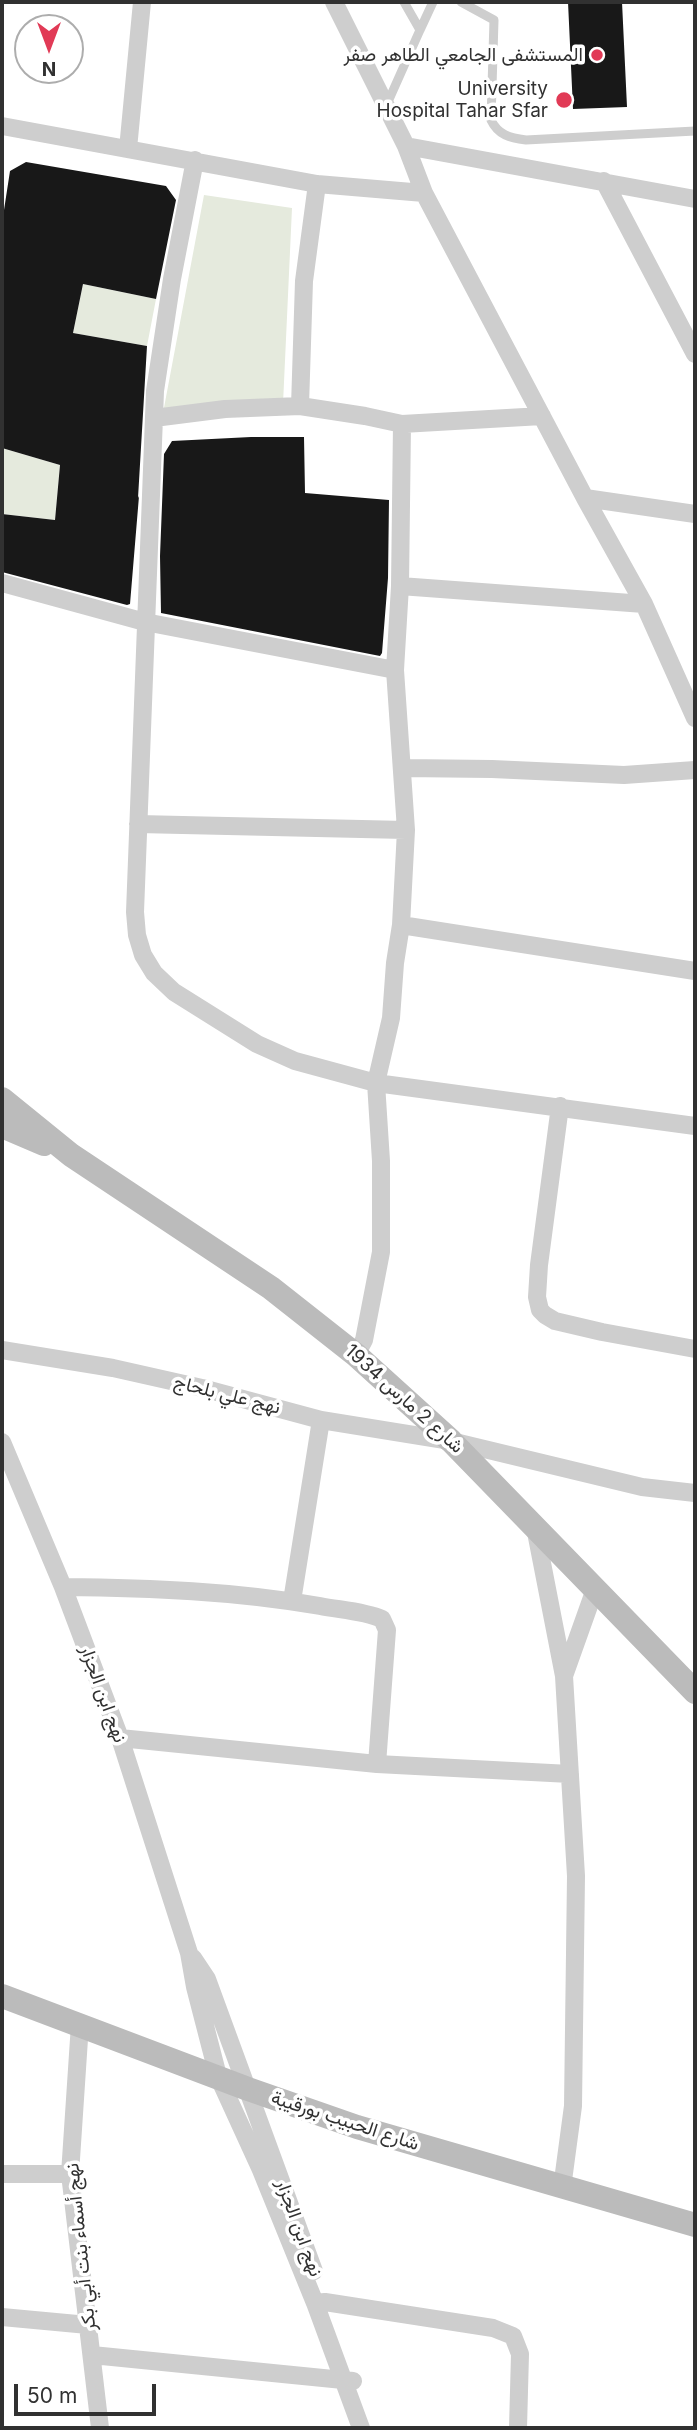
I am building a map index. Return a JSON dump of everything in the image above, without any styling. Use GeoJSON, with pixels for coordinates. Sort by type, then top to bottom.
{"type":"FeatureCollection","features":[{"type":"Feature","properties":{"kind":"street"},"geometry":{"type":"LineString","coordinates":[[128,149],[142,2]]}},
{"type":"Feature","properties":{"kind":"street"},"geometry":{"type":"LineString","coordinates":[[334,2],[405,146],[424,193],[644,604],[695,718]]}},
{"type":"Feature","properties":{"kind":"street"},"geometry":{"type":"LineString","coordinates":[[2,126],[317,184],[424,193]]}},
{"type":"Feature","properties":{"kind":"street"},"geometry":{"type":"LineString","coordinates":[[405,146],[695,199]]}},
{"type":"Feature","properties":{"kind":"street"},"geometry":{"type":"LineString","coordinates":[[195,160],[160,348],[154,418],[135,912],[136,935],[143,955],[154,973],[174,992],[257,1044],[295,1061],[376,1083],[695,1126]]}},
{"type":"Feature","properties":{"kind":"street"},"geometry":{"type":"LineString","coordinates":[[604,181],[695,354]]}},
{"type":"Feature","properties":{"kind":"street"},"geometry":{"type":"LineString","coordinates":[[300,406],[304,281],[317,184]]}},
{"type":"Feature","properties":{"kind":"street"},"geometry":{"type":"LineString","coordinates":[[154,418],[225,409],[300,406],[402,424],[542,416]]}},
{"type":"Feature","properties":{"kind":"street"},"geometry":{"type":"LineString","coordinates":[[356,1354],[364,1340],[381,1252],[381,1161],[376,1083],[391,1018],[401,925],[406,830],[395,670],[400,586],[402,424]]}},
{"type":"Feature","properties":{"kind":"street"},"geometry":{"type":"LineString","coordinates":[[585,498],[695,514]]}},
{"type":"Feature","properties":{"kind":"street"},"geometry":{"type":"LineString","coordinates":[[2,583],[145,622],[395,670]]}},
{"type":"Feature","properties":{"kind":"street"},"geometry":{"type":"LineString","coordinates":[[400,586],[644,604]]}},
{"type":"Feature","properties":{"kind":"street"},"geometry":{"type":"LineString","coordinates":[[403,768],[624,775],[695,770]]}},
{"type":"Feature","properties":{"kind":"street"},"geometry":{"type":"LineString","coordinates":[[138,824],[406,830]]}},
{"type":"Feature","properties":{"kind":"street"},"geometry":{"type":"LineString","coordinates":[[401,925],[695,971]]}},
{"type":"Feature","properties":{"kind":"street","name":"شارع 2 مارس 1934"},"geometry":{"type":"LineString","coordinates":[[2,1099],[71,1156],[271,1287],[356,1354],[451,1441],[695,1692]]}},
{"type":"Feature","properties":{"kind":"street"},"geometry":{"type":"LineString","coordinates":[[560,1106],[539,1265],[537,1297],[540,1310],[555,1321],[695,1349]]}},
{"type":"Feature","properties":{"kind":"street","name":"شارع 2 مارس 1934"},"geometry":{"type":"LineString","coordinates":[[2,1126],[71,1156]]}},
{"type":"Feature","properties":{"kind":"street","name":"نهج علي بلحاج"},"geometry":{"type":"LineString","coordinates":[[2,1350],[126,1371],[321,1420],[451,1441],[642,1487],[695,1493]]}},
{"type":"Feature","properties":{"kind":"street"},"geometry":{"type":"LineString","coordinates":[[292,1601],[321,1420]]}},
{"type":"Feature","properties":{"kind":"street","name":"نهج ابن الجزار"},"geometry":{"type":"LineString","coordinates":[[2,1441],[63,1587],[120,1738],[188,1953],[218,2076],[320,2302]]}},
{"type":"Feature","properties":{"kind":"street"},"geometry":{"type":"LineString","coordinates":[[534,1525],[564,1676],[576,1876],[573,2106],[562,2188]]}},
{"type":"Feature","properties":{"kind":"street"},"geometry":{"type":"LineString","coordinates":[[63,1587],[158,1588],[292,1601],[375,1616],[386,1623],[377,1764]]}},
{"type":"Feature","properties":{"kind":"street"},"geometry":{"type":"LineString","coordinates":[[564,1676],[595,1589]]}},
{"type":"Feature","properties":{"kind":"street"},"geometry":{"type":"LineString","coordinates":[[120,1738],[377,1764],[570,1774]]}},
{"type":"Feature","properties":{"kind":"street","name":"نهج ابن الجزار"},"geometry":{"type":"LineString","coordinates":[[188,1953],[207,1979],[248,2089],[349,2381],[361,2428]]}},
{"type":"Feature","properties":{"kind":"street","name":"شارع الحبيب بورقيبة"},"geometry":{"type":"LineString","coordinates":[[2,1996],[357,2127],[695,2225]]}},
{"type":"Feature","properties":{"kind":"street","name":"نهج أسماء بنت أبي بكر"},"geometry":{"type":"LineString","coordinates":[[80,2024],[70,2174],[100,2428]]}},
{"type":"Feature","properties":{"kind":"street"},"geometry":{"type":"LineString","coordinates":[[2,2174],[70,2174]]}},
{"type":"Feature","properties":{"kind":"street"},"geometry":{"type":"LineString","coordinates":[[320,2302],[493,2328],[513,2336],[520,2354],[518,2428]]}},
{"type":"Feature","properties":{"kind":"street"},"geometry":{"type":"LineString","coordinates":[[2,2317],[88,2325]]}},
{"type":"Feature","properties":{"kind":"street"},"geometry":{"type":"LineString","coordinates":[[92,2355],[349,2381]]}},
{"type":"Feature","properties":{"kind":"street","name":"نهج ابن الجزار"},"geometry":{"type":"LineString","coordinates":[[349,2381],[373,2428]]}},
{"type":"Feature","properties":{"kind":"lane"},"geometry":{"type":"LineString","coordinates":[[404,2],[420,30]]}},
{"type":"Feature","properties":{"kind":"lane"},"geometry":{"type":"LineString","coordinates":[[386,106],[433,2]]}},
{"type":"Feature","properties":{"kind":"lane"},"geometry":{"type":"LineString","coordinates":[[461,2],[494,20],[491,120],[495,128],[504,135],[526,139],[695,131]]}},
{"type":"Feature","properties":{"kind":"shaded area"},"geometry":{"type":"Polygon","coordinates":[[[204,195],[292,208],[283,404],[163,413],[204,195]]]}},
{"type":"Feature","properties":{"kind":"shaded area"},"geometry":{"type":"Polygon","coordinates":[[[83,284],[156,299],[147,346],[73,333],[83,284]]]}},
{"type":"Feature","properties":{"kind":"shaded area"},"geometry":{"type":"Polygon","coordinates":[[[2,448],[60,465],[55,520],[2,514],[2,448]]]}},
{"type":"Feature","properties":{"kind":"building","name":"المستشفى الجامعي الطاهر صفر"},"geometry":{"type":"Polygon","coordinates":[[[568,2],[622,2],[627,107],[573,109],[568,2]]]}},
{"type":"Feature","properties":{"kind":"building"},"geometry":{"type":"Polygon","coordinates":[[[26,162],[166,186],[176,200],[156,299],[83,284],[73,333],[147,346],[138,498],[139,496],[130,604],[127,605],[2,572],[2,514],[55,520],[60,465],[2,448],[2,223],[10,171],[26,162]]]}},
{"type":"Feature","properties":{"kind":"building"},"geometry":{"type":"Polygon","coordinates":[[[304,437],[305,493],[389,500],[388,578],[380,656],[161,613],[164,454],[172,441],[304,437]]]}},
{"type":"Feature","properties":{"kind":"place","name":"المستشفى الجامعي الطاهر صفر"},"geometry":{"type":"Point","coordinates":[597,55]}},
{"type":"Feature","properties":{"kind":"place","name":"University Hospital Tahar Sfar"},"geometry":{"type":"Point","coordinates":[564,100]}}]}
